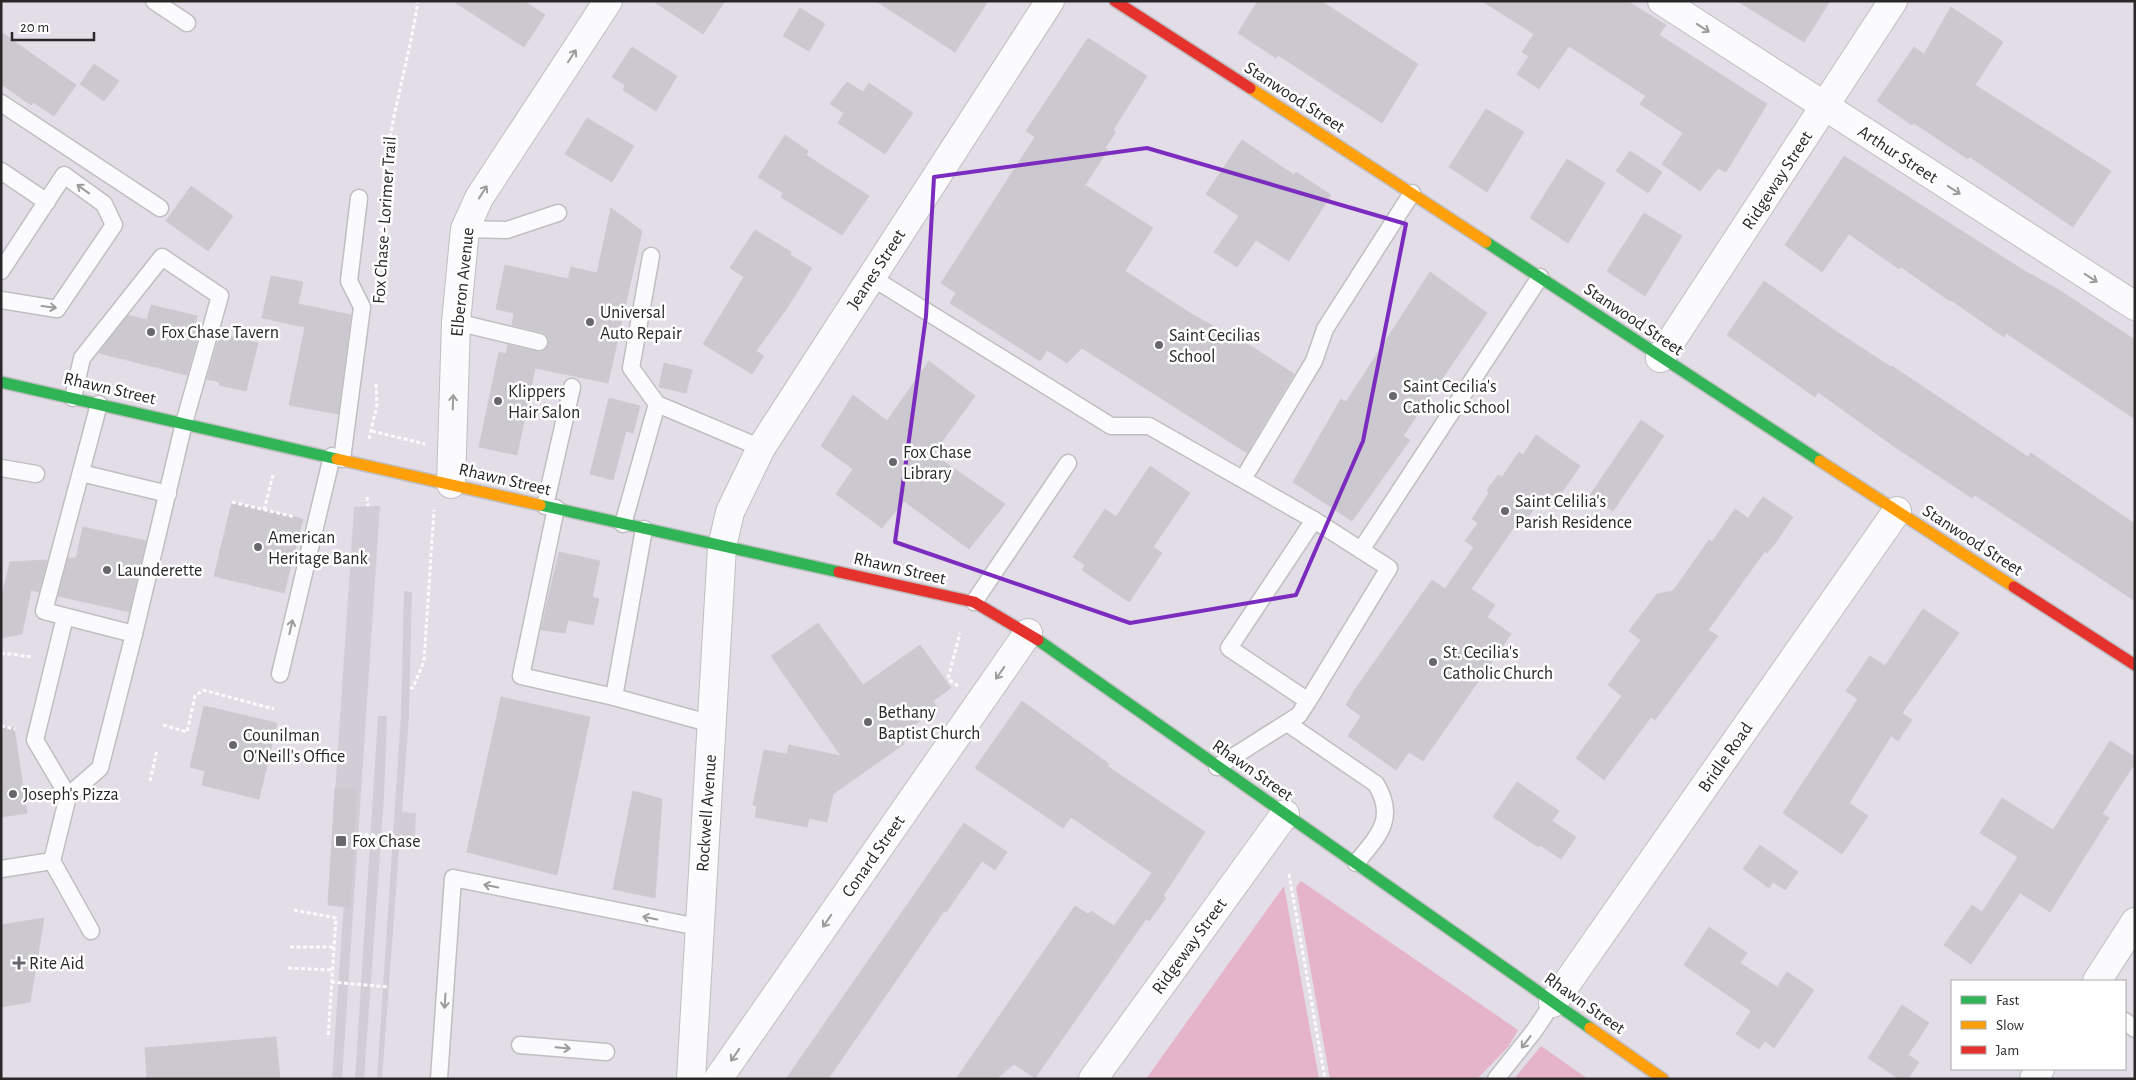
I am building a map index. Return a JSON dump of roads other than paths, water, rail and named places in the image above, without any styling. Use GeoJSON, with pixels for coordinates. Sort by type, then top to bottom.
{"type":"FeatureCollection","features":[{"type":"Feature","properties":{"kind":"main road","name":"Stanwood Street"},"geometry":{"type":"LineString","coordinates":[[1115,1],[1412,193],[1660,358],[2135,665]]}},
{"type":"Feature","properties":{"kind":"main road","name":"Rhawn Street"},"geometry":{"type":"LineString","coordinates":[[1,382],[337,457],[644,529],[974,602],[1028,633],[1664,1079]]}},
{"type":"Feature","properties":{"kind":"street","name":"Elberon Avenue"},"geometry":{"type":"LineString","coordinates":[[451,484],[456,322],[465,229],[478,198],[608,1]]}},
{"type":"Feature","properties":{"kind":"street","name":"Jeanes Street"},"geometry":{"type":"LineString","coordinates":[[722,546],[730,512],[761,448],[1050,1]]}},
{"type":"Feature","properties":{"kind":"street","name":"Arthur Street"},"geometry":{"type":"LineString","coordinates":[[1662,1],[2135,306]]}},
{"type":"Feature","properties":{"kind":"street","name":"Ridgeway Street"},"geometry":{"type":"LineString","coordinates":[[1660,358],[1893,1]]}},
{"type":"Feature","properties":{"kind":"street","name":"Bridle Road"},"geometry":{"type":"LineString","coordinates":[[1553,1002],[1897,511]]}},
{"type":"Feature","properties":{"kind":"street","name":"Rockwell Avenue"},"geometry":{"type":"LineString","coordinates":[[691,1079],[698,927],[722,546]]}},
{"type":"Feature","properties":{"kind":"street","name":"Conard Street"},"geometry":{"type":"LineString","coordinates":[[718,1079],[1028,633]]}},
{"type":"Feature","properties":{"kind":"street","name":"Ridgeway Street"},"geometry":{"type":"LineString","coordinates":[[1093,1079],[1286,814]]}},
{"type":"Feature","properties":{"kind":"street"},"geometry":{"type":"LineString","coordinates":[[2097,980],[2135,922]]}},
{"type":"Feature","properties":{"kind":"lane"},"geometry":{"type":"LineString","coordinates":[[154,1],[187,23]]}},
{"type":"Feature","properties":{"kind":"lane"},"geometry":{"type":"LineString","coordinates":[[1,103],[160,208]]}},
{"type":"Feature","properties":{"kind":"lane"},"geometry":{"type":"LineString","coordinates":[[1,171],[47,202]]}},
{"type":"Feature","properties":{"kind":"lane"},"geometry":{"type":"LineString","coordinates":[[1,270],[64,175],[104,204],[114,225],[57,309],[1,300]]}},
{"type":"Feature","properties":{"kind":"lane"},"geometry":{"type":"LineString","coordinates":[[1243,479],[1314,362],[1325,329],[1412,193]]}},
{"type":"Feature","properties":{"kind":"lane"},"geometry":{"type":"LineString","coordinates":[[280,674],[337,457],[362,307],[350,281],[359,198]]}},
{"type":"Feature","properties":{"kind":"lane"},"geometry":{"type":"LineString","coordinates":[[465,229],[507,230],[558,213]]}},
{"type":"Feature","properties":{"kind":"lane"},"geometry":{"type":"LineString","coordinates":[[651,256],[631,368],[657,404],[761,448]]}},
{"type":"Feature","properties":{"kind":"lane"},"geometry":{"type":"LineString","coordinates":[[73,398],[82,358],[162,257],[220,296],[184,423],[100,768],[68,796],[52,861],[91,931]]}},
{"type":"Feature","properties":{"kind":"lane"},"geometry":{"type":"LineString","coordinates":[[1361,550],[1540,277]]}},
{"type":"Feature","properties":{"kind":"lane"},"geometry":{"type":"LineString","coordinates":[[871,278],[1111,426],[1148,426],[1314,520],[1390,568],[1299,715],[1217,767]]}},
{"type":"Feature","properties":{"kind":"lane"},"geometry":{"type":"LineString","coordinates":[[456,322],[539,342]]}},
{"type":"Feature","properties":{"kind":"lane"},"geometry":{"type":"LineString","coordinates":[[572,387],[520,676],[712,724]]}},
{"type":"Feature","properties":{"kind":"lane"},"geometry":{"type":"LineString","coordinates":[[99,404],[44,611],[134,634]]}},
{"type":"Feature","properties":{"kind":"lane"},"geometry":{"type":"LineString","coordinates":[[623,524],[657,404]]}},
{"type":"Feature","properties":{"kind":"lane"},"geometry":{"type":"LineString","coordinates":[[974,602],[1068,463]]}},
{"type":"Feature","properties":{"kind":"lane"},"geometry":{"type":"LineString","coordinates":[[1,468],[36,474]]}},
{"type":"Feature","properties":{"kind":"lane"},"geometry":{"type":"LineString","coordinates":[[81,473],[168,494]]}},
{"type":"Feature","properties":{"kind":"lane"},"geometry":{"type":"LineString","coordinates":[[1308,700],[1228,648],[1314,520]]}},
{"type":"Feature","properties":{"kind":"lane"},"geometry":{"type":"LineString","coordinates":[[614,698],[644,529]]}},
{"type":"Feature","properties":{"kind":"lane"},"geometry":{"type":"LineString","coordinates":[[65,617],[35,740],[68,796]]}},
{"type":"Feature","properties":{"kind":"lane"},"geometry":{"type":"LineString","coordinates":[[1287,723],[1376,784],[1383,796],[1386,814],[1378,836],[1356,862]]}},
{"type":"Feature","properties":{"kind":"lane"},"geometry":{"type":"LineString","coordinates":[[1,869],[52,861]]}},
{"type":"Feature","properties":{"kind":"lane"},"geometry":{"type":"LineString","coordinates":[[439,1079],[453,878],[698,927]]}},
{"type":"Feature","properties":{"kind":"lane"},"geometry":{"type":"LineString","coordinates":[[1496,1079],[1534,1031],[1553,1002]]}},
{"type":"Feature","properties":{"kind":"lane"},"geometry":{"type":"LineString","coordinates":[[520,1045],[606,1052]]}},
{"type":"Feature","properties":{"kind":"place","name":"Universal Auto Repair"},"geometry":{"type":"Point","coordinates":[590,322]}},
{"type":"Feature","properties":{"kind":"place","name":"Fox Chase Tavern"},"geometry":{"type":"Point","coordinates":[151,332]}},
{"type":"Feature","properties":{"kind":"place","name":"Saint Cecilias School"},"geometry":{"type":"Point","coordinates":[1159,345]}},
{"type":"Feature","properties":{"kind":"place","name":"Saint Cecilia's Catholic School"},"geometry":{"type":"Point","coordinates":[1393,396]}},
{"type":"Feature","properties":{"kind":"place","name":"Klippers Hair Salon"},"geometry":{"type":"Point","coordinates":[498,401]}},
{"type":"Feature","properties":{"kind":"place","name":"Fox Chase Library"},"geometry":{"type":"Point","coordinates":[893,462]}},
{"type":"Feature","properties":{"kind":"place","name":"Saint Celilia's Parish Residence"},"geometry":{"type":"Point","coordinates":[1505,511]}},
{"type":"Feature","properties":{"kind":"place","name":"American Heritage Bank"},"geometry":{"type":"Point","coordinates":[258,547]}},
{"type":"Feature","properties":{"kind":"place","name":"Launderette"},"geometry":{"type":"Point","coordinates":[107,570]}},
{"type":"Feature","properties":{"kind":"place","name":"St. Cecilia's Catholic Church"},"geometry":{"type":"Point","coordinates":[1433,662]}},
{"type":"Feature","properties":{"kind":"place","name":"Bethany Baptist Church"},"geometry":{"type":"Point","coordinates":[868,722]}},
{"type":"Feature","properties":{"kind":"place","name":"Counilman O'Neill's Office"},"geometry":{"type":"Point","coordinates":[233,745]}},
{"type":"Feature","properties":{"kind":"place","name":"Joseph's Pizza"},"geometry":{"type":"Point","coordinates":[13,794]}},
{"type":"Feature","properties":{"kind":"place","name":"Fox Chase"},"geometry":{"type":"Point","coordinates":[341,841]}},
{"type":"Feature","properties":{"kind":"place","name":"Rite Aid"},"geometry":{"type":"Point","coordinates":[19,963]}}]}
